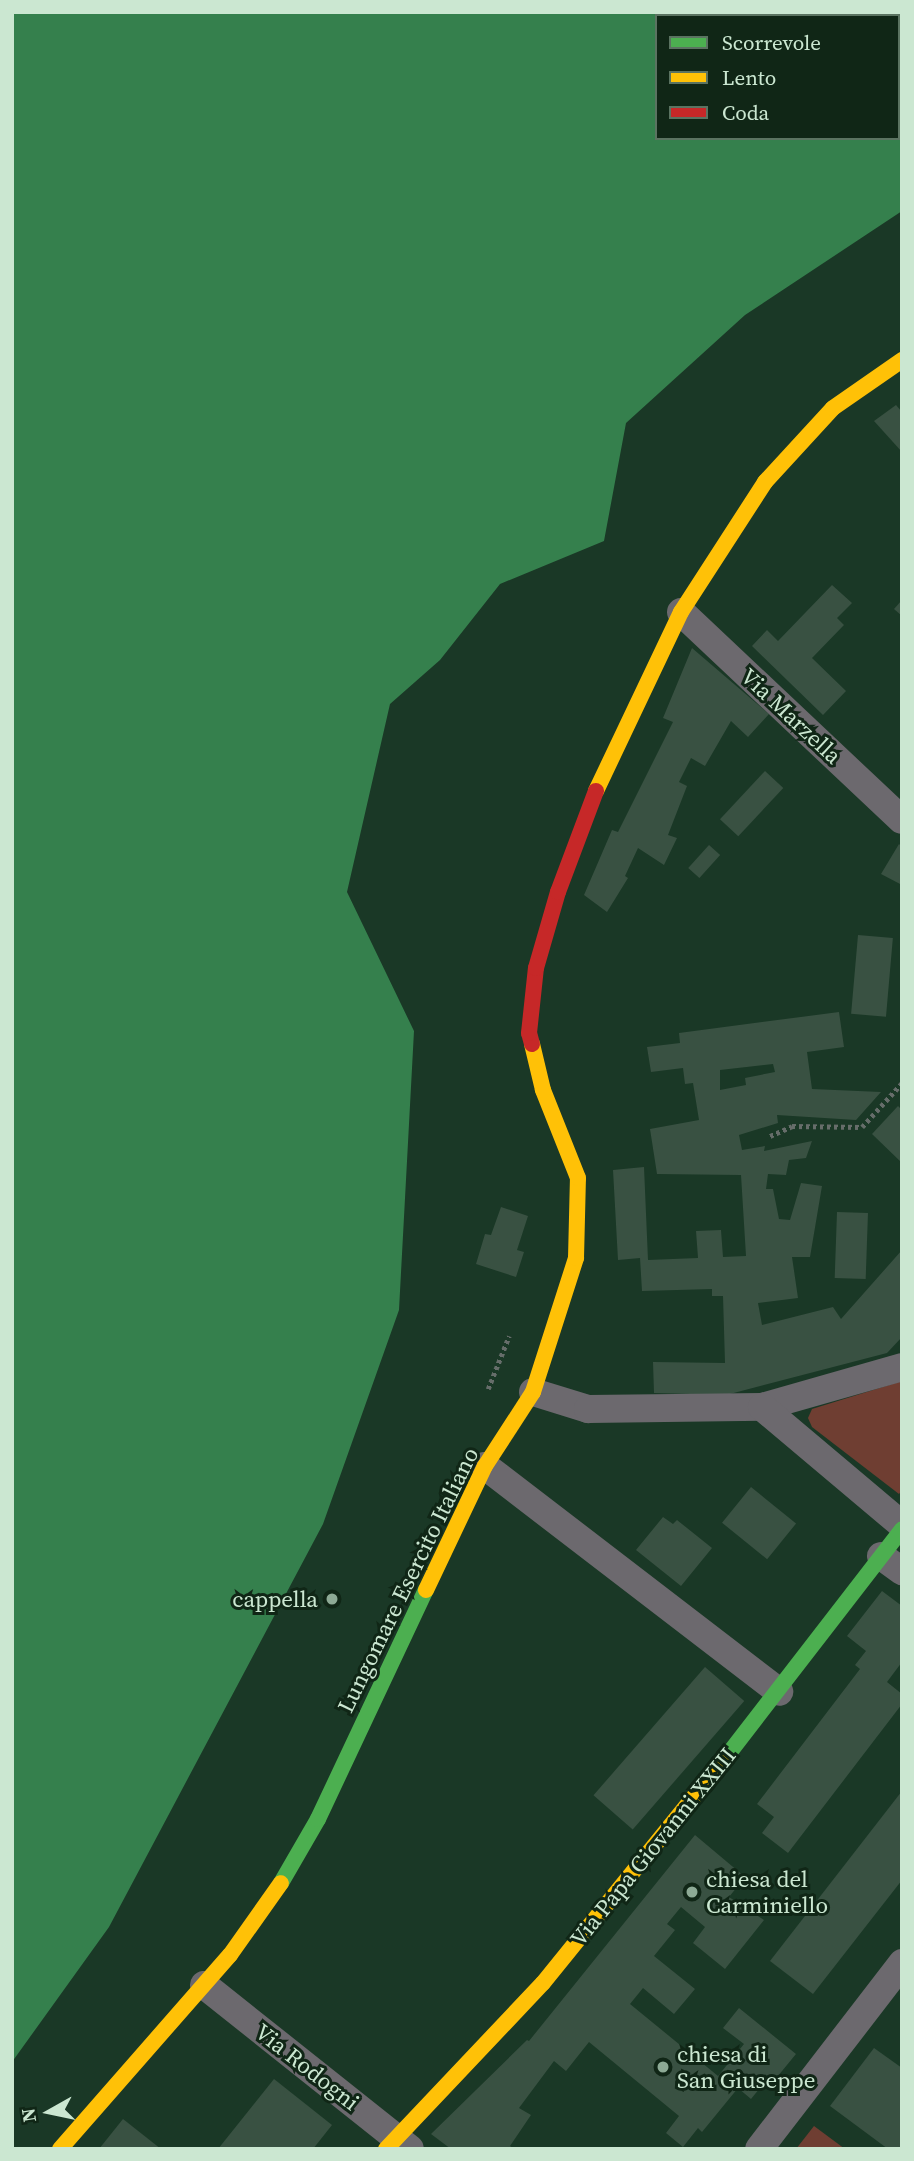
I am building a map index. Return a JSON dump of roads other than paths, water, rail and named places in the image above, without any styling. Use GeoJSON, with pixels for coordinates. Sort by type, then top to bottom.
{"type":"FeatureCollection","features":[{"type":"Feature","properties":{"kind":"street","name":"Lungomare Esercito Italiano"},"geometry":{"type":"LineString","coordinates":[[60,2149],[204,1985],[268,1905],[318,1819],[485,1466],[533,1392],[576,1258],[578,1178],[543,1090],[529,1033],[536,968],[558,892],[598,785],[681,612],[765,482],[833,408],[902,360]]}},
{"type":"Feature","properties":{"kind":"street","name":"Via Marzella"},"geometry":{"type":"LineString","coordinates":[[681,612],[902,820]]}},
{"type":"Feature","properties":{"kind":"street"},"geometry":{"type":"LineString","coordinates":[[533,1392],[588,1409],[762,1407],[902,1367]]}},
{"type":"Feature","properties":{"kind":"street"},"geometry":{"type":"LineString","coordinates":[[762,1407],[902,1527]]}},
{"type":"Feature","properties":{"kind":"street"},"geometry":{"type":"LineString","coordinates":[[485,1466],[779,1692]]}},
{"type":"Feature","properties":{"kind":"street","name":"Via Papa Giovanni XXIII"},"geometry":{"type":"LineString","coordinates":[[397,2145],[543,1983],[779,1692],[891,1563],[902,1527]]}},
{"type":"Feature","properties":{"kind":"street"},"geometry":{"type":"LineString","coordinates":[[759,2149],[902,1963]]}},
{"type":"Feature","properties":{"kind":"street","name":"Via Rodogni"},"geometry":{"type":"LineString","coordinates":[[204,1985],[397,2145]]}},
{"type":"Feature","properties":{"kind":"place","name":"cappella"},"geometry":{"type":"Point","coordinates":[332,1599]}},
{"type":"Feature","properties":{"kind":"place","name":"chiesa del Carminiello"},"geometry":{"type":"Point","coordinates":[692,1892]}},
{"type":"Feature","properties":{"kind":"place","name":"chiesa di San Giuseppe"},"geometry":{"type":"Point","coordinates":[663,2067]}}]}
